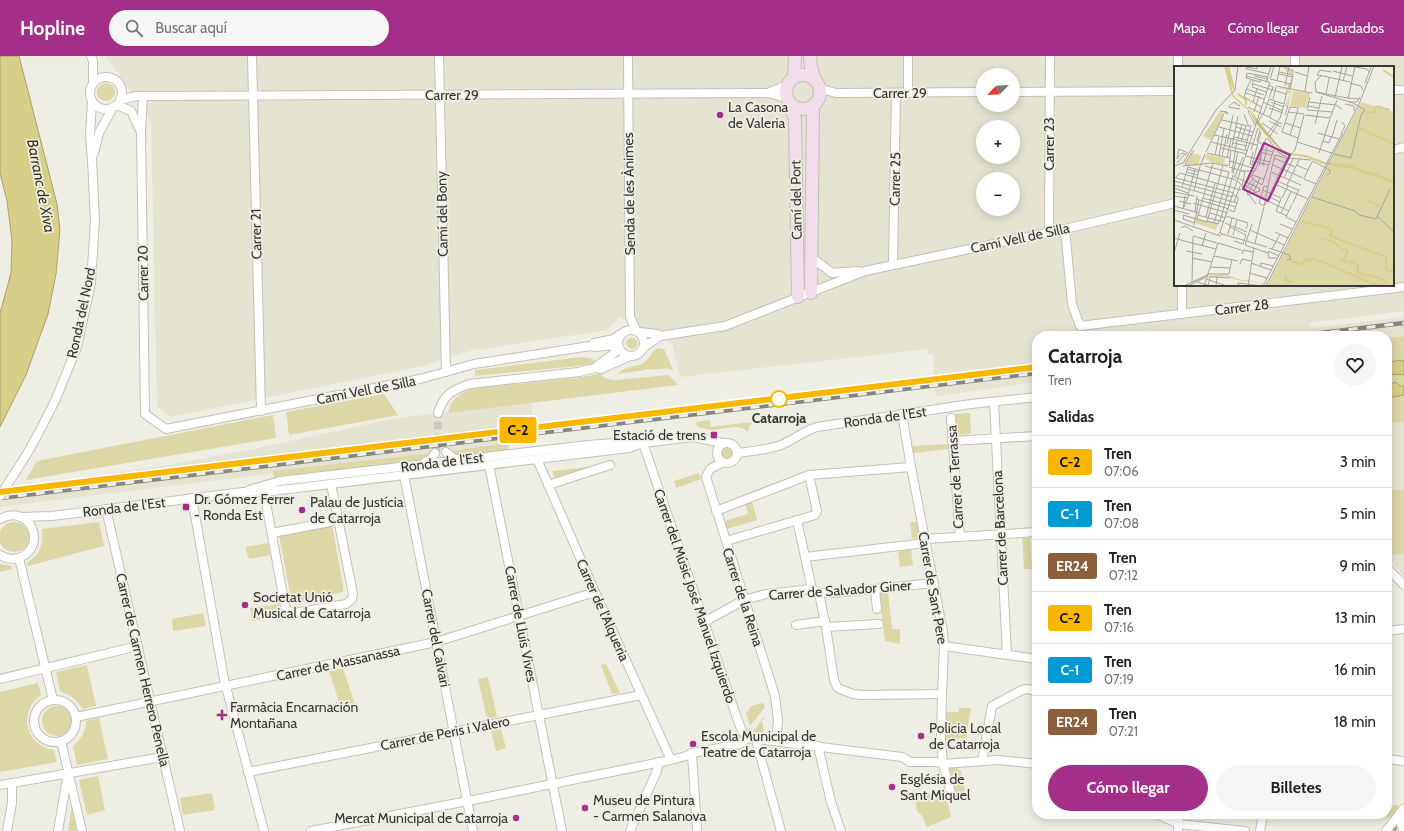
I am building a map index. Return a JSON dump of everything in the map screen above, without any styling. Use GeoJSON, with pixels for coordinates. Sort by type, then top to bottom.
{"type":"FeatureCollection","features":[{"type":"Feature","properties":{"kind":"street","name":"Carrer 21"},"geometry":{"type":"LineString","coordinates":[[252,56],[261,411]]}},
{"type":"Feature","properties":{"kind":"street","name":"Camí del Bony"},"geometry":{"type":"LineString","coordinates":[[439,56],[446,372]]}},
{"type":"Feature","properties":{"kind":"street","name":"Senda de les Ànimes"},"geometry":{"type":"LineString","coordinates":[[628,56],[630,317],[638,331]]}},
{"type":"Feature","properties":{"kind":"street"},"geometry":{"type":"LineString","coordinates":[[795,56],[791,81],[785,90],[788,101],[794,107],[804,110],[813,106],[819,97],[817,83],[810,67],[810,56]]}},
{"type":"Feature","properties":{"kind":"street"},"geometry":{"type":"LineString","coordinates":[[908,56],[908,93]]}},
{"type":"Feature","properties":{"kind":"street","name":"Carrer 23"},"geometry":{"type":"LineString","coordinates":[[1049,232],[1050,56]]}},
{"type":"Feature","properties":{"kind":"street"},"geometry":{"type":"LineString","coordinates":[[92,59],[105,77],[114,80],[120,86],[140,96]]}},
{"type":"Feature","properties":{"kind":"street"},"geometry":{"type":"LineString","coordinates":[[92,59],[93,83],[90,93],[92,102],[96,106],[104,109],[117,104],[122,91],[120,86]]}},
{"type":"Feature","properties":{"kind":"street"},"geometry":{"type":"LineString","coordinates":[[791,81],[805,75],[817,83]]}},
{"type":"Feature","properties":{"kind":"street"},"geometry":{"type":"LineString","coordinates":[[93,83],[105,77]]}},
{"type":"Feature","properties":{"kind":"street","name":"Carrer 29"},"geometry":{"type":"LineString","coordinates":[[768,93],[791,81]]}},
{"type":"Feature","properties":{"kind":"street","name":"Carrer 29"},"geometry":{"type":"LineString","coordinates":[[817,83],[825,90],[836,93],[976,92]]}},
{"type":"Feature","properties":{"kind":"street"},"geometry":{"type":"LineString","coordinates":[[1020,92],[1174,92]]}},
{"type":"Feature","properties":{"kind":"street","name":"Carrer 29"},"geometry":{"type":"LineString","coordinates":[[117,104],[140,96],[768,93],[788,101]]}},
{"type":"Feature","properties":{"kind":"street","name":"Carrer 25"},"geometry":{"type":"LineString","coordinates":[[893,265],[896,93]]}},
{"type":"Feature","properties":{"kind":"street","name":"Carrer 20"},"geometry":{"type":"LineString","coordinates":[[140,96],[145,414]]}},
{"type":"Feature","properties":{"kind":"street","name":"Camí del Port"},"geometry":{"type":"LineString","coordinates":[[788,101],[795,119],[798,297]]}},
{"type":"Feature","properties":{"kind":"street","name":"Ronda del Nord"},"geometry":{"type":"LineString","coordinates":[[0,496],[27,454],[55,401],[76,347],[91,283],[94,221],[90,136],[92,102]]}},
{"type":"Feature","properties":{"kind":"street","name":"Ronda del Nord"},"geometry":{"type":"LineString","coordinates":[[92,160],[99,132],[117,104]]}},
{"type":"Feature","properties":{"kind":"street","name":"Carrer 20"},"geometry":{"type":"LineString","coordinates":[[117,104],[131,111],[141,132]]}},
{"type":"Feature","properties":{"kind":"street","name":"Camí del Port"},"geometry":{"type":"LineString","coordinates":[[811,293],[813,106]]}},
{"type":"Feature","properties":{"kind":"street"},"geometry":{"type":"LineString","coordinates":[[1394,150],[1404,147]]}},
{"type":"Feature","properties":{"kind":"street","name":"Camí Vell de Silla"},"geometry":{"type":"LineString","coordinates":[[811,257],[832,273],[865,271],[1065,229],[1174,203]]}},
{"type":"Feature","properties":{"kind":"street","name":"Carrer 28"},"geometry":{"type":"LineString","coordinates":[[1065,229],[1072,304],[1080,326],[1404,287]]}},
{"type":"Feature","properties":{"kind":"street","name":"Camí Vell de Silla"},"geometry":{"type":"LineString","coordinates":[[643,348],[660,336],[725,326],[865,271]]}},
{"type":"Feature","properties":{"kind":"street"},"geometry":{"type":"LineString","coordinates":[[1182,286],[1182,314]]}},
{"type":"Feature","properties":{"kind":"street"},"geometry":{"type":"LineString","coordinates":[[438,413],[441,403],[455,388],[470,384],[579,372],[595,368],[602,369],[630,356],[638,354],[643,348],[644,340],[638,331],[632,329],[625,330],[619,335],[618,339],[618,347],[623,354],[630,356]]}},
{"type":"Feature","properties":{"kind":"street","name":"Camí Vell de Silla"},"geometry":{"type":"LineString","coordinates":[[638,331],[658,334],[660,336]]}},
{"type":"Feature","properties":{"kind":"street","name":"Camí Vell de Silla"},"geometry":{"type":"LineString","coordinates":[[145,414],[166,429],[420,379],[474,364],[590,346],[594,343],[614,339],[619,335]]}},
{"type":"Feature","properties":{"kind":"street","name":"Camí Vell de Silla"},"geometry":{"type":"LineString","coordinates":[[590,346],[594,348],[618,347]]}},
{"type":"Feature","properties":{"kind":"street"},"geometry":{"type":"LineString","coordinates":[[595,368],[600,363],[610,358],[618,347]]}},
{"type":"Feature","properties":{"kind":"street","name":"Ronda de l'Est"},"geometry":{"type":"LineString","coordinates":[[738,453],[771,448],[787,442],[807,430],[817,427],[902,414],[1032,398]]}},
{"type":"Feature","properties":{"kind":"street","name":"Carrer de Barcelona"},"geometry":{"type":"LineString","coordinates":[[994,402],[1007,654]]}},
{"type":"Feature","properties":{"kind":"street","name":"Carrer de Sant Pere"},"geometry":{"type":"LineString","coordinates":[[902,414],[943,632],[944,646],[941,739],[944,764],[952,797]]}},
{"type":"Feature","properties":{"kind":"street","name":"Carrer de Terrassa"},"geometry":{"type":"LineString","coordinates":[[951,418],[960,537]]}},
{"type":"Feature","properties":{"kind":"street"},"geometry":{"type":"LineString","coordinates":[[952,441],[1032,436]]}},
{"type":"Feature","properties":{"kind":"street"},"geometry":{"type":"LineString","coordinates":[[692,437],[706,444],[717,453],[720,460],[723,462],[731,463],[735,460],[738,453],[735,446],[728,442],[720,445],[717,453]]}},
{"type":"Feature","properties":{"kind":"street","name":"Ronda de l'Est"},"geometry":{"type":"LineString","coordinates":[[243,492],[280,482],[588,445],[627,442],[643,443],[692,437],[723,443]]}},
{"type":"Feature","properties":{"kind":"street","name":"Ronda de l'Est"},"geometry":{"type":"LineString","coordinates":[[0,518],[12,515],[21,517],[52,516],[243,492],[264,492],[629,448],[643,443]]}},
{"type":"Feature","properties":{"kind":"street","name":"Carrer del Músic José Manuel Izquierdo"},"geometry":{"type":"LineString","coordinates":[[643,443],[736,718],[742,731],[748,738]]}},
{"type":"Feature","properties":{"kind":"street"},"geometry":{"type":"LineString","coordinates":[[446,452],[453,458],[460,460]]}},
{"type":"Feature","properties":{"kind":"street"},"geometry":{"type":"LineString","coordinates":[[422,465],[431,459],[435,453]]}},
{"type":"Feature","properties":{"kind":"street","name":"Carrer de l'Alqueria"},"geometry":{"type":"LineString","coordinates":[[537,459],[671,760]]}},
{"type":"Feature","properties":{"kind":"street","name":"Carrer de la Reina"},"geometry":{"type":"LineString","coordinates":[[723,462],[710,469],[706,477],[775,696],[778,721],[776,741]]}},
{"type":"Feature","properties":{"kind":"street","name":"Carrer de Lluís Vives"},"geometry":{"type":"LineString","coordinates":[[489,465],[562,831]]}},
{"type":"Feature","properties":{"kind":"street"},"geometry":{"type":"LineString","coordinates":[[548,485],[610,465]]}},
{"type":"Feature","properties":{"kind":"street"},"geometry":{"type":"LineString","coordinates":[[716,511],[809,475],[911,467]]}},
{"type":"Feature","properties":{"kind":"street","name":"Carrer del Calvari"},"geometry":{"type":"LineString","coordinates":[[404,475],[473,831]]}},
{"type":"Feature","properties":{"kind":"street"},"geometry":{"type":"LineString","coordinates":[[726,541],[815,516],[817,513],[809,475]]}},
{"type":"Feature","properties":{"kind":"street"},"geometry":{"type":"LineString","coordinates":[[264,492],[285,606],[287,610],[294,614],[346,604],[352,599],[353,594],[331,484]]}},
{"type":"Feature","properties":{"kind":"street"},"geometry":{"type":"LineString","coordinates":[[192,498],[226,686],[264,831]]}},
{"type":"Feature","properties":{"kind":"street","name":"Carrer de Carmen Herrero Penella"},"geometry":{"type":"LineString","coordinates":[[106,509],[180,831]]}},
{"type":"Feature","properties":{"kind":"street","name":"Ronda de l'Est"},"geometry":{"type":"LineString","coordinates":[[33,530],[37,523],[52,516]]}},
{"type":"Feature","properties":{"kind":"street"},"geometry":{"type":"LineString","coordinates":[[0,555],[7,558],[19,558],[30,550],[33,544],[33,530],[30,524],[21,517]]}},
{"type":"Feature","properties":{"kind":"street"},"geometry":{"type":"LineString","coordinates":[[797,520],[805,557],[825,624],[834,680],[837,687],[853,694],[862,695],[942,694]]}},
{"type":"Feature","properties":{"kind":"street"},"geometry":{"type":"LineString","coordinates":[[272,533],[330,522]]}},
{"type":"Feature","properties":{"kind":"street"},"geometry":{"type":"LineString","coordinates":[[805,557],[960,537],[1032,532]]}},
{"type":"Feature","properties":{"kind":"street"},"geometry":{"type":"LineString","coordinates":[[19,558],[53,700]]}},
{"type":"Feature","properties":{"kind":"street"},"geometry":{"type":"LineString","coordinates":[[1392,573],[1404,585]]}},
{"type":"Feature","properties":{"kind":"street","name":"Carrer de Salvador Giner"},"geometry":{"type":"LineString","coordinates":[[704,622],[744,600],[774,592],[875,590],[934,583]]}},
{"type":"Feature","properties":{"kind":"street"},"geometry":{"type":"LineString","coordinates":[[875,590],[877,608]]}},
{"type":"Feature","properties":{"kind":"street","name":"Carrer de Massanassa"},"geometry":{"type":"LineString","coordinates":[[76,717],[436,642],[595,592]]}},
{"type":"Feature","properties":{"kind":"street"},"geometry":{"type":"LineString","coordinates":[[796,624],[880,624]]}},
{"type":"Feature","properties":{"kind":"street"},"geometry":{"type":"LineString","coordinates":[[1392,630],[1404,629]]}},
{"type":"Feature","properties":{"kind":"street"},"geometry":{"type":"LineString","coordinates":[[0,679],[138,646]]}},
{"type":"Feature","properties":{"kind":"street"},"geometry":{"type":"LineString","coordinates":[[944,646],[1032,658]]}},
{"type":"Feature","properties":{"kind":"street"},"geometry":{"type":"LineString","coordinates":[[982,761],[992,706],[1022,690],[1032,690]]}},
{"type":"Feature","properties":{"kind":"street","name":"Carrer de Peris i Valero"},"geometry":{"type":"LineString","coordinates":[[248,772],[641,695]]}},
{"type":"Feature","properties":{"kind":"street"},"geometry":{"type":"LineString","coordinates":[[53,700],[59,700],[70,706],[76,717],[74,729],[71,734],[61,741],[54,742],[47,740],[37,731],[35,725],[37,711],[46,702],[53,700]]}},
{"type":"Feature","properties":{"kind":"street"},"geometry":{"type":"LineString","coordinates":[[311,831],[671,760],[692,753],[740,744],[748,738],[902,756],[910,762],[937,762],[944,764],[998,760],[1032,763]]}},
{"type":"Feature","properties":{"kind":"street"},"geometry":{"type":"LineString","coordinates":[[756,740],[781,831]]}},
{"type":"Feature","properties":{"kind":"street"},"geometry":{"type":"LineString","coordinates":[[61,741],[82,831]]}},
{"type":"Feature","properties":{"kind":"street"},"geometry":{"type":"LineString","coordinates":[[818,746],[829,795],[841,831]]}},
{"type":"Feature","properties":{"kind":"street"},"geometry":{"type":"LineString","coordinates":[[692,753],[697,831]]}},
{"type":"Feature","properties":{"kind":"street"},"geometry":{"type":"LineString","coordinates":[[0,785],[163,756]]}},
{"type":"Feature","properties":{"kind":"street"},"geometry":{"type":"LineString","coordinates":[[1392,760],[1404,761]]}},
{"type":"Feature","properties":{"kind":"street"},"geometry":{"type":"LineString","coordinates":[[630,831],[657,771],[659,762]]}},
{"type":"Feature","properties":{"kind":"street"},"geometry":{"type":"LineString","coordinates":[[58,831],[68,773]]}},
{"type":"Feature","properties":{"kind":"street"},"geometry":{"type":"LineString","coordinates":[[7,831],[12,803],[12,783]]}},
{"type":"Feature","properties":{"kind":"street"},"geometry":{"type":"LineString","coordinates":[[1400,831],[1388,829],[1402,810]]}},
{"type":"Feature","properties":{"kind":"street"},"geometry":{"type":"LineString","coordinates":[[1402,810],[1401,825],[1404,830]]}},
{"type":"Feature","properties":{"kind":"street"},"geometry":{"type":"LineString","coordinates":[[1165,819],[1179,827],[1245,831]]}},
{"type":"Feature","properties":{"kind":"street"},"geometry":{"type":"LineString","coordinates":[[1260,831],[1262,819]]}},
{"type":"Feature","properties":{"kind":"shaded area"},"geometry":{"type":"Polygon","coordinates":[[[106,56],[1404,56],[1404,311],[1309,323],[1311,328],[1404,317],[1404,336],[1392,337],[1392,331],[1032,331],[1032,383],[936,396],[933,354],[928,354],[928,349],[680,377],[672,343],[619,317],[608,330],[469,351],[423,366],[170,417],[157,406],[151,122],[106,56]]]}},
{"type":"Feature","properties":{"kind":"shaded area"},"geometry":{"type":"Polygon","coordinates":[[[106,83],[112,86],[115,92],[112,98],[106,101],[100,98],[97,92],[100,86],[106,83]]]}},
{"type":"Feature","properties":{"kind":"shaded area"},"geometry":{"type":"Polygon","coordinates":[[[1404,336],[1404,422],[1392,423],[1392,337],[1404,336]]]}},
{"type":"Feature","properties":{"kind":"shaded area"},"geometry":{"type":"Polygon","coordinates":[[[632,337],[636,339],[638,343],[636,347],[632,349],[628,347],[626,343],[628,339],[632,337]]]}},
{"type":"Feature","properties":{"kind":"shaded area"},"geometry":{"type":"Polygon","coordinates":[[[658,348],[664,349],[673,370],[666,368],[647,369],[618,374],[626,368],[642,364],[658,348]]]}},
{"type":"Feature","properties":{"kind":"shaded area"},"geometry":{"type":"Polygon","coordinates":[[[581,357],[590,358],[597,362],[589,365],[475,376],[475,370],[581,357]]]}},
{"type":"Feature","properties":{"kind":"shaded area"},"geometry":{"type":"Polygon","coordinates":[[[600,374],[612,380],[668,375],[678,385],[448,413],[453,401],[471,389],[576,378],[600,374]]]}},
{"type":"Feature","properties":{"kind":"shaded area"},"geometry":{"type":"Polygon","coordinates":[[[384,394],[398,415],[289,435],[286,412],[384,394]]]}},
{"type":"Feature","properties":{"kind":"shaded area"},"geometry":{"type":"Polygon","coordinates":[[[531,401],[536,441],[0,507],[0,500],[8,489],[88,479],[113,473],[174,464],[258,448],[391,419],[531,401]]]}},
{"type":"Feature","properties":{"kind":"shaded area"},"geometry":{"type":"Polygon","coordinates":[[[970,413],[971,434],[956,435],[955,414],[970,413]]]}},
{"type":"Feature","properties":{"kind":"shaded area"},"geometry":{"type":"Polygon","coordinates":[[[273,415],[276,438],[26,480],[37,461],[273,415]]]}},
{"type":"Feature","properties":{"kind":"shaded area"},"geometry":{"type":"Polygon","coordinates":[[[710,420],[711,427],[752,422],[748,432],[740,427],[711,430],[698,427],[695,422],[710,420]]]}},
{"type":"Feature","properties":{"kind":"shaded area"},"geometry":{"type":"Polygon","coordinates":[[[1404,422],[1404,576],[1392,563],[1392,423],[1404,422]]]}},
{"type":"Feature","properties":{"kind":"shaded area"},"geometry":{"type":"Polygon","coordinates":[[[508,443],[509,452],[462,457],[451,451],[508,443]]]}},
{"type":"Feature","properties":{"kind":"shaded area"},"geometry":{"type":"Polygon","coordinates":[[[949,444],[949,449],[913,453],[912,446],[949,444]]]}},
{"type":"Feature","properties":{"kind":"shaded area"},"geometry":{"type":"Polygon","coordinates":[[[728,446],[733,448],[735,453],[733,458],[728,460],[723,458],[721,453],[723,448],[728,446]]]}},
{"type":"Feature","properties":{"kind":"shaded area"},"geometry":{"type":"Polygon","coordinates":[[[432,453],[421,462],[274,480],[273,471],[432,453]]]}},
{"type":"Feature","properties":{"kind":"shaded area"},"geometry":{"type":"Polygon","coordinates":[[[588,467],[555,478],[552,471],[588,467]]]}},
{"type":"Feature","properties":{"kind":"shaded area"},"geometry":{"type":"Polygon","coordinates":[[[699,473],[701,479],[676,488],[674,481],[699,473]]]}},
{"type":"Feature","properties":{"kind":"shaded area"},"geometry":{"type":"Polygon","coordinates":[[[1392,490],[1404,490],[1404,554],[1392,555],[1392,490]]]}},
{"type":"Feature","properties":{"kind":"shaded area"},"geometry":{"type":"Polygon","coordinates":[[[752,501],[757,520],[727,529],[724,521],[748,514],[745,504],[752,501]]]}},
{"type":"Feature","properties":{"kind":"shaded area"},"geometry":{"type":"Polygon","coordinates":[[[14,522],[24,527],[29,537],[24,547],[14,552],[4,547],[-1,537],[4,527],[14,522]]]}},
{"type":"Feature","properties":{"kind":"shaded area"},"geometry":{"type":"Polygon","coordinates":[[[99,522],[104,546],[28,566],[27,563],[35,556],[42,544],[42,529],[99,522]]]}},
{"type":"Feature","properties":{"kind":"shaded area"},"geometry":{"type":"Polygon","coordinates":[[[910,522],[918,522],[921,538],[912,539],[910,522]]]}},
{"type":"Feature","properties":{"kind":"shaded area"},"geometry":{"type":"Polygon","coordinates":[[[332,525],[343,592],[293,602],[279,535],[332,525]]]}},
{"type":"Feature","properties":{"kind":"shaded area"},"geometry":{"type":"Polygon","coordinates":[[[1022,538],[1030,538],[1032,569],[1024,569],[1022,538]]]}},
{"type":"Feature","properties":{"kind":"shaded area"},"geometry":{"type":"Polygon","coordinates":[[[268,543],[270,555],[249,559],[245,547],[268,543]]]}},
{"type":"Feature","properties":{"kind":"shaded area"},"geometry":{"type":"Polygon","coordinates":[[[911,549],[913,565],[900,567],[898,551],[911,549]]]}},
{"type":"Feature","properties":{"kind":"shaded area"},"geometry":{"type":"Polygon","coordinates":[[[0,564],[11,566],[12,569],[0,572],[0,564]]]}},
{"type":"Feature","properties":{"kind":"shaded area"},"geometry":{"type":"Polygon","coordinates":[[[888,592],[892,629],[900,629],[900,644],[885,641],[879,593],[888,592]]]}},
{"type":"Feature","properties":{"kind":"shaded area"},"geometry":{"type":"Polygon","coordinates":[[[279,604],[281,615],[252,621],[250,608],[279,604]]]}},
{"type":"Feature","properties":{"kind":"shaded area"},"geometry":{"type":"Polygon","coordinates":[[[203,613],[206,626],[173,631],[172,619],[203,613]]]}},
{"type":"Feature","properties":{"kind":"shaded area"},"geometry":{"type":"Polygon","coordinates":[[[606,664],[620,693],[612,694],[601,665],[606,664]]]}},
{"type":"Feature","properties":{"kind":"shaded area"},"geometry":{"type":"Polygon","coordinates":[[[87,665],[96,706],[83,709],[74,698],[60,691],[56,672],[87,665]]]}},
{"type":"Feature","properties":{"kind":"shaded area"},"geometry":{"type":"Polygon","coordinates":[[[343,668],[355,705],[341,708],[329,671],[343,668]]]}},
{"type":"Feature","properties":{"kind":"shaded area"},"geometry":{"type":"Polygon","coordinates":[[[488,677],[497,717],[487,719],[478,679],[488,677]]]}},
{"type":"Feature","properties":{"kind":"shaded area"},"geometry":{"type":"Polygon","coordinates":[[[38,683],[41,695],[29,710],[27,719],[28,727],[31,735],[37,742],[44,747],[54,750],[57,762],[0,772],[0,692],[38,683]]]}},
{"type":"Feature","properties":{"kind":"shaded area"},"geometry":{"type":"Polygon","coordinates":[[[762,703],[765,707],[750,726],[746,713],[751,706],[762,703]]]}},
{"type":"Feature","properties":{"kind":"shaded area"},"geometry":{"type":"Polygon","coordinates":[[[57,706],[63,707],[71,715],[71,727],[63,735],[57,736],[51,735],[43,727],[42,721],[43,715],[51,707],[57,706]]]}},
{"type":"Feature","properties":{"kind":"shaded area"},"geometry":{"type":"Polygon","coordinates":[[[959,708],[971,708],[966,738],[944,740],[944,712],[959,712],[959,708]]]}},
{"type":"Feature","properties":{"kind":"shaded area"},"geometry":{"type":"Polygon","coordinates":[[[764,717],[764,720],[762,720],[765,734],[752,733],[764,717]]]}},
{"type":"Feature","properties":{"kind":"shaded area"},"geometry":{"type":"Polygon","coordinates":[[[99,718],[108,759],[77,765],[73,746],[82,735],[86,721],[99,718]]]}},
{"type":"Feature","properties":{"kind":"shaded area"},"geometry":{"type":"Polygon","coordinates":[[[501,729],[506,748],[496,751],[491,731],[501,729]]]}},
{"type":"Feature","properties":{"kind":"shaded area"},"geometry":{"type":"Polygon","coordinates":[[[951,767],[956,767],[961,771],[965,793],[956,795],[949,770],[951,767]]]}},
{"type":"Feature","properties":{"kind":"shaded area"},"geometry":{"type":"Polygon","coordinates":[[[98,776],[105,810],[87,815],[79,780],[98,776]]]}},
{"type":"Feature","properties":{"kind":"shaded area"},"geometry":{"type":"Polygon","coordinates":[[[945,790],[951,817],[927,827],[922,816],[917,811],[915,797],[945,790]]]}},
{"type":"Feature","properties":{"kind":"shaded area"},"geometry":{"type":"Polygon","coordinates":[[[212,793],[215,810],[183,815],[180,798],[212,793]]]}},
{"type":"Feature","properties":{"kind":"shaded area"},"geometry":{"type":"Polygon","coordinates":[[[1394,804],[1399,806],[1392,815],[1392,808],[1394,804]]]}},
{"type":"Feature","properties":{"kind":"shaded area"},"geometry":{"type":"Polygon","coordinates":[[[72,805],[78,831],[68,831],[72,805]]]}},
{"type":"Feature","properties":{"kind":"water","name":"Barranc de Xiva"},"geometry":{"type":"Polygon","coordinates":[[[0,56],[19,56],[57,204],[60,230],[56,274],[48,314],[26,375],[0,427],[0,313],[11,273],[12,240],[7,201],[0,173],[0,56]]]}},
{"type":"Feature","properties":{"kind":"water"},"geometry":{"type":"Polygon","coordinates":[[[1404,360],[1404,375],[1392,375],[1392,361],[1404,360]]]}},
{"type":"Feature","properties":{"kind":"water"},"geometry":{"type":"Polygon","coordinates":[[[1396,382],[1400,386],[1404,386],[1404,395],[1392,397],[1392,383],[1396,382]]]}},
{"type":"Feature","properties":{"kind":"waterway"},"geometry":{"type":"LineString","coordinates":[[1394,831],[1399,822]]}},
{"type":"Feature","properties":{"kind":"tunnel"},"geometry":{"type":"LineString","coordinates":[[435,453],[438,442],[438,413]]}},
{"type":"Feature","properties":{"kind":"railway"},"geometry":{"type":"LineString","coordinates":[[1337,331],[1404,323]]}},
{"type":"Feature","properties":{"kind":"railway"},"geometry":{"type":"LineString","coordinates":[[0,498],[1032,374]]}},
{"type":"Feature","properties":{"kind":"railway"},"geometry":{"type":"LineString","coordinates":[[507,431],[612,418]]}},
{"type":"Feature","properties":{"kind":"railway"},"geometry":{"type":"LineString","coordinates":[[126,477],[209,467]]}},
{"type":"Feature","properties":{"kind":"train","name":"C-2"},"geometry":{"type":"LineString","coordinates":[[0,492],[1032,368]]}},
{"type":"Feature","properties":{"kind":"place","name":"La Casona de Valeria"},"geometry":{"type":"Point","coordinates":[720,115]}},
{"type":"Feature","properties":{"kind":"place","name":"Catarroja"},"geometry":{"type":"Point","coordinates":[779,399]}},
{"type":"Feature","properties":{"kind":"place","name":"Estació de trens"},"geometry":{"type":"Point","coordinates":[714,435]}},
{"type":"Feature","properties":{"kind":"place","name":"Dr. Gómez Ferrer - Ronda Est"},"geometry":{"type":"Point","coordinates":[186,507]}},
{"type":"Feature","properties":{"kind":"place","name":"Palau de Justícia de Catarroja"},"geometry":{"type":"Point","coordinates":[302,510]}},
{"type":"Feature","properties":{"kind":"place","name":"Societat Unió Musical de Catarroja"},"geometry":{"type":"Point","coordinates":[245,605]}},
{"type":"Feature","properties":{"kind":"place","name":"Farmàcia Encarnación Montañana"},"geometry":{"type":"Point","coordinates":[222,715]}},
{"type":"Feature","properties":{"kind":"place","name":"Policia Local de Catarroja"},"geometry":{"type":"Point","coordinates":[921,736]}},
{"type":"Feature","properties":{"kind":"place","name":"Escola Municipal de Teatre de Catarroja"},"geometry":{"type":"Point","coordinates":[693,744]}},
{"type":"Feature","properties":{"kind":"place","name":"Església de Sant Miquel"},"geometry":{"type":"Point","coordinates":[892,787]}},
{"type":"Feature","properties":{"kind":"place","name":"Museu de Pintura - Carmen Salanova"},"geometry":{"type":"Point","coordinates":[585,808]}},
{"type":"Feature","properties":{"kind":"place","name":"Mercat Municipal de Catarroja"},"geometry":{"type":"Point","coordinates":[516,818]}}]}
